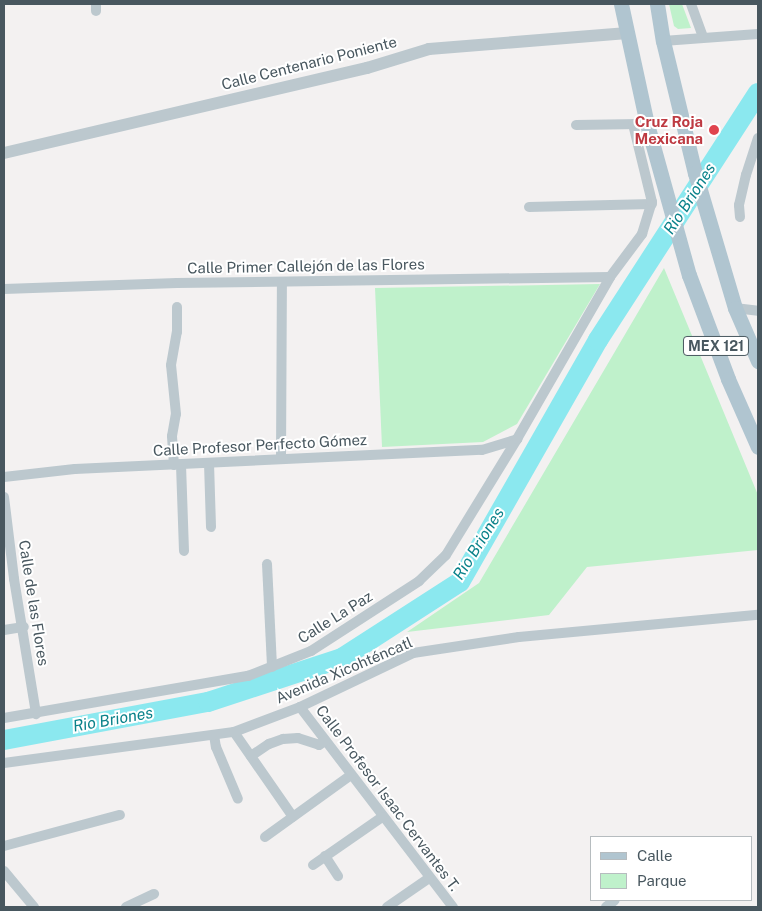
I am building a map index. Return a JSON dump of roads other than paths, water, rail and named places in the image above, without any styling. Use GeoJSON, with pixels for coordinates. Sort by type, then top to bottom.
{"type":"FeatureCollection","features":[{"type":"Feature","properties":{"kind":"main road","name":"MEX 121"},"geometry":{"type":"LineString","coordinates":[[621,4],[640,124],[668,201],[689,275],[728,379],[758,447]]}},
{"type":"Feature","properties":{"kind":"main road","name":"MEX 121"},"geometry":{"type":"LineString","coordinates":[[656,4],[695,173],[734,308],[758,361]]}},
{"type":"Feature","properties":{"kind":"street"},"geometry":{"type":"LineString","coordinates":[[691,4],[703,37]]}},
{"type":"Feature","properties":{"kind":"street","name":"Calle Centenario Poniente"},"geometry":{"type":"LineString","coordinates":[[4,153],[367,68],[429,50],[627,33]]}},
{"type":"Feature","properties":{"kind":"street"},"geometry":{"type":"LineString","coordinates":[[663,41],[758,34]]}},
{"type":"Feature","properties":{"kind":"street"},"geometry":{"type":"LineString","coordinates":[[529,207],[652,204],[640,124],[576,125]]}},
{"type":"Feature","properties":{"kind":"street"},"geometry":{"type":"LineString","coordinates":[[740,217],[739,205],[758,138]]}},
{"type":"Feature","properties":{"kind":"street","name":"Calle La Paz"},"geometry":{"type":"LineString","coordinates":[[4,718],[248,676],[311,651],[419,581],[446,555],[517,439],[610,277],[642,234],[652,204]]}},
{"type":"Feature","properties":{"kind":"street","name":"Calle Primer Callejón de las Flores"},"geometry":{"type":"LineString","coordinates":[[4,289],[177,283],[610,277]]}},
{"type":"Feature","properties":{"kind":"street"},"geometry":{"type":"LineString","coordinates":[[281,458],[282,282]]}},
{"type":"Feature","properties":{"kind":"street"},"geometry":{"type":"LineString","coordinates":[[177,307],[177,332],[171,365],[176,414],[172,436],[177,465],[184,551]]}},
{"type":"Feature","properties":{"kind":"street"},"geometry":{"type":"LineString","coordinates":[[734,308],[758,311]]}},
{"type":"Feature","properties":{"kind":"street","name":"Calle Profesor Perfecto Gómez"},"geometry":{"type":"LineString","coordinates":[[4,477],[75,469],[482,450],[517,439]]}},
{"type":"Feature","properties":{"kind":"street"},"geometry":{"type":"LineString","coordinates":[[209,463],[211,527]]}},
{"type":"Feature","properties":{"kind":"street","name":"Calle de las Flores"},"geometry":{"type":"LineString","coordinates":[[4,497],[9,580],[24,627],[36,714]]}},
{"type":"Feature","properties":{"kind":"street"},"geometry":{"type":"LineString","coordinates":[[267,564],[272,667]]}},
{"type":"Feature","properties":{"kind":"street","name":"Avenida Xicohténcatl"},"geometry":{"type":"LineString","coordinates":[[4,763],[234,732],[300,707],[413,653],[519,637],[758,615]]}},
{"type":"Feature","properties":{"kind":"street"},"geometry":{"type":"LineString","coordinates":[[4,630],[24,627]]}},
{"type":"Feature","properties":{"kind":"street","name":"Calle Profesor Isaac Cervantes T."},"geometry":{"type":"LineString","coordinates":[[300,707],[448,906]]}},
{"type":"Feature","properties":{"kind":"street"},"geometry":{"type":"LineString","coordinates":[[234,732],[293,817]]}},
{"type":"Feature","properties":{"kind":"street"},"geometry":{"type":"LineString","coordinates":[[214,735],[216,747],[238,799]]}},
{"type":"Feature","properties":{"kind":"street"},"geometry":{"type":"LineString","coordinates":[[251,756],[269,744],[283,739],[298,738],[319,745],[325,741]]}},
{"type":"Feature","properties":{"kind":"street"},"geometry":{"type":"LineString","coordinates":[[265,838],[351,775]]}},
{"type":"Feature","properties":{"kind":"street"},"geometry":{"type":"LineString","coordinates":[[4,846],[120,815]]}},
{"type":"Feature","properties":{"kind":"street"},"geometry":{"type":"LineString","coordinates":[[313,865],[382,817]]}},
{"type":"Feature","properties":{"kind":"street"},"geometry":{"type":"LineString","coordinates":[[325,856],[338,876]]}},
{"type":"Feature","properties":{"kind":"street"},"geometry":{"type":"LineString","coordinates":[[4,871],[34,907]]}},
{"type":"Feature","properties":{"kind":"street"},"geometry":{"type":"LineString","coordinates":[[387,907],[429,878]]}},
{"type":"Feature","properties":{"kind":"street"},"geometry":{"type":"LineString","coordinates":[[126,907],[154,894]]}},
{"type":"Feature","properties":{"kind":"waterway","name":"Rio Briones"},"geometry":{"type":"LineString","coordinates":[[4,740],[208,702],[342,658],[460,582],[598,340],[758,93]]}},
{"type":"Feature","properties":{"kind":"place","name":"Cruz Roja Mexicana"},"geometry":{"type":"Point","coordinates":[714,130]}}]}
